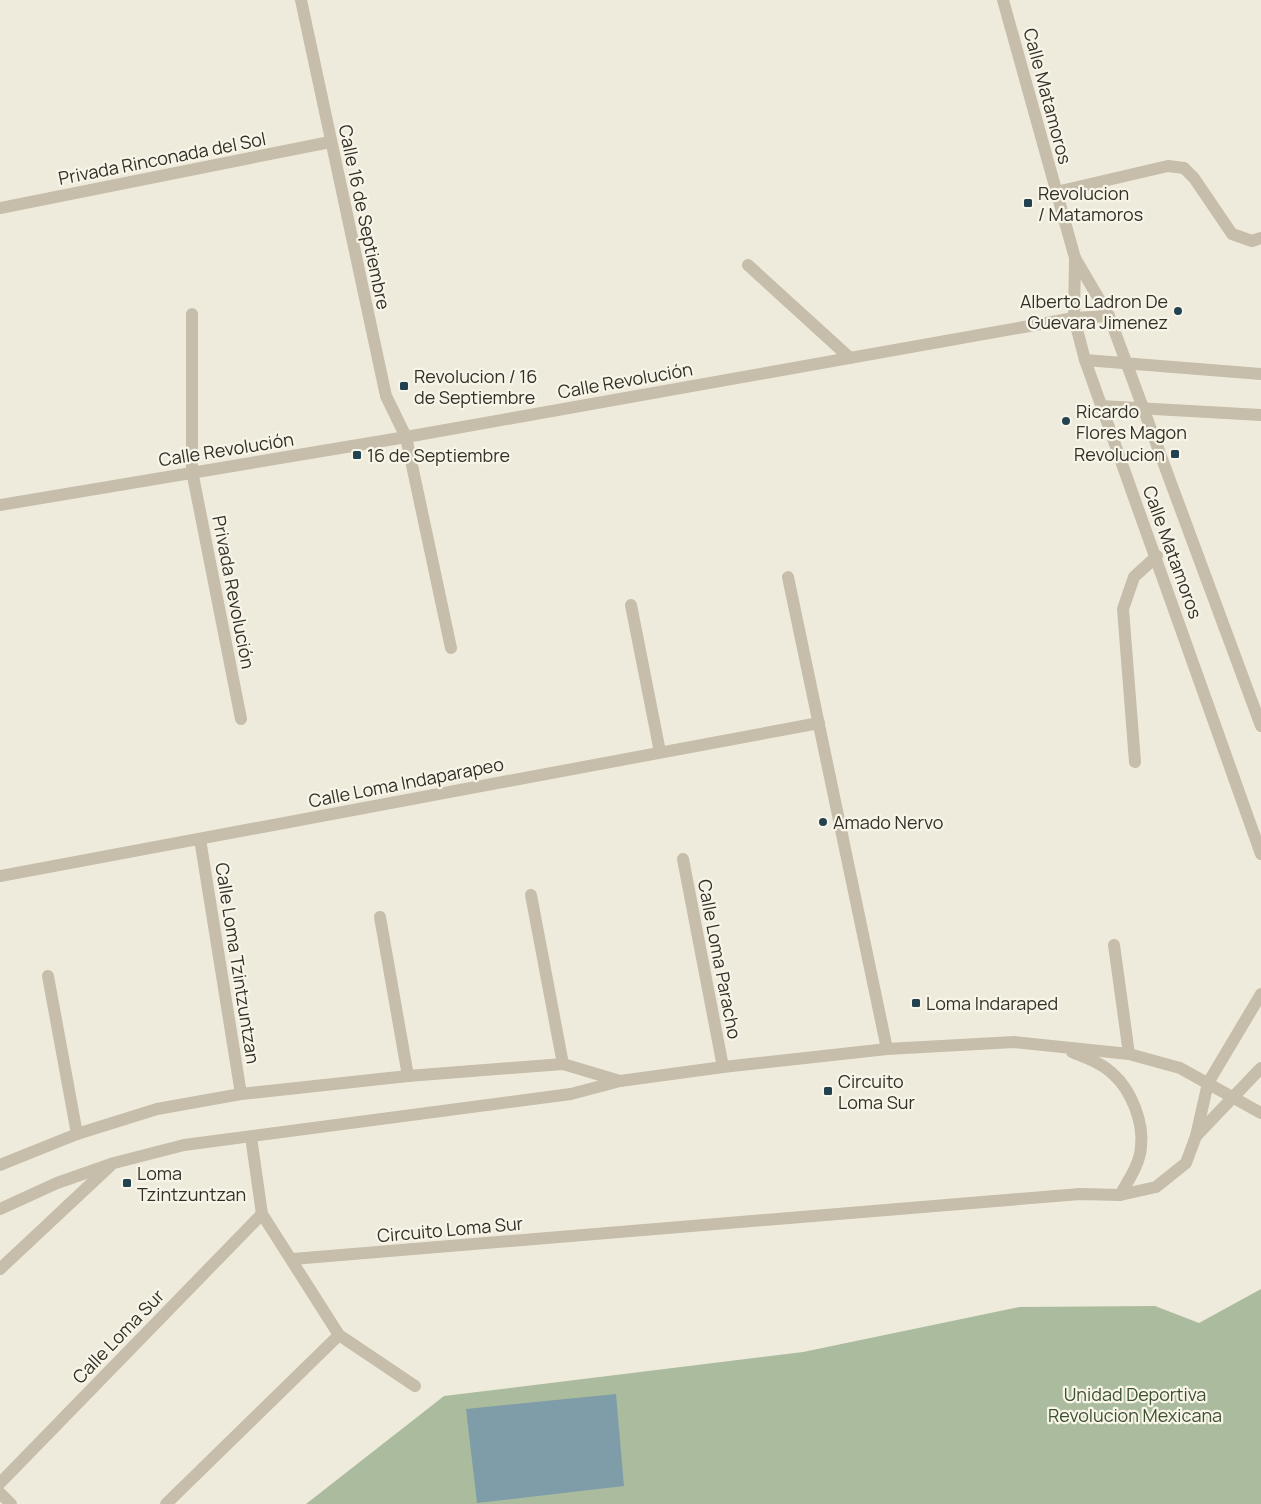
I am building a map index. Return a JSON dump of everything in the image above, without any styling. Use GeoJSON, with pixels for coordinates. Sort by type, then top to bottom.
{"type":"FeatureCollection","features":[{"type":"Feature","properties":{"kind":"street","name":"Calle 16 de Septiembre"},"geometry":{"type":"LineString","coordinates":[[302,0],[330,142],[386,396],[406,437],[450,648]]}},
{"type":"Feature","properties":{"kind":"street","name":"Calle Matamoros"},"geometry":{"type":"LineString","coordinates":[[1004,0],[1075,258],[1109,316],[1261,726]]}},
{"type":"Feature","properties":{"kind":"street","name":"Privada Rinconada del Sol"},"geometry":{"type":"LineString","coordinates":[[0,208],[330,142]]}},
{"type":"Feature","properties":{"kind":"street"},"geometry":{"type":"LineString","coordinates":[[1056,192],[1168,166],[1184,168],[1194,178],[1232,234],[1252,241],[1261,238]]}},
{"type":"Feature","properties":{"kind":"street","name":"Calle Matamoros"},"geometry":{"type":"LineString","coordinates":[[1075,258],[1074,318],[1085,360],[1157,556],[1261,854]]}},
{"type":"Feature","properties":{"kind":"street"},"geometry":{"type":"LineString","coordinates":[[748,265],[850,358]]}},
{"type":"Feature","properties":{"kind":"street","name":"Privada Revolución"},"geometry":{"type":"LineString","coordinates":[[192,314],[192,471],[241,719]]}},
{"type":"Feature","properties":{"kind":"street","name":"Calle Revolución"},"geometry":{"type":"LineString","coordinates":[[0,505],[192,471],[406,437],[1074,318],[1109,316]]}},
{"type":"Feature","properties":{"kind":"street"},"geometry":{"type":"LineString","coordinates":[[1085,360],[1261,374]]}},
{"type":"Feature","properties":{"kind":"street"},"geometry":{"type":"LineString","coordinates":[[1101,406],[1143,406],[1261,415]]}},
{"type":"Feature","properties":{"kind":"street"},"geometry":{"type":"LineString","coordinates":[[1135,762],[1123,609],[1134,577],[1157,556]]}},
{"type":"Feature","properties":{"kind":"street"},"geometry":{"type":"LineString","coordinates":[[788,577],[888,1049]]}},
{"type":"Feature","properties":{"kind":"street"},"geometry":{"type":"LineString","coordinates":[[630,605],[660,752]]}},
{"type":"Feature","properties":{"kind":"street","name":"Calle Loma Indaparapeo"},"geometry":{"type":"LineString","coordinates":[[0,876],[819,722]]}},
{"type":"Feature","properties":{"kind":"street","name":"Calle Loma Tzintzuntzan"},"geometry":{"type":"LineString","coordinates":[[200,839],[241,1094]]}},
{"type":"Feature","properties":{"kind":"street","name":"Calle Loma Paracho"},"geometry":{"type":"LineString","coordinates":[[683,858],[723,1067]]}},
{"type":"Feature","properties":{"kind":"street"},"geometry":{"type":"LineString","coordinates":[[531,895],[564,1064]]}},
{"type":"Feature","properties":{"kind":"street"},"geometry":{"type":"LineString","coordinates":[[380,917],[408,1076]]}},
{"type":"Feature","properties":{"kind":"street"},"geometry":{"type":"LineString","coordinates":[[1114,945],[1129,1054]]}},
{"type":"Feature","properties":{"kind":"street"},"geometry":{"type":"LineString","coordinates":[[48,976],[77,1134]]}},
{"type":"Feature","properties":{"kind":"street"},"geometry":{"type":"LineString","coordinates":[[1208,1083],[1261,994]]}},
{"type":"Feature","properties":{"kind":"street"},"geometry":{"type":"LineString","coordinates":[[1014,1042],[1065,1050],[1092,1060],[1113,1074],[1130,1097],[1138,1121],[1141,1147],[1136,1166],[1120,1195]]}},
{"type":"Feature","properties":{"kind":"street"},"geometry":{"type":"LineString","coordinates":[[0,1209],[57,1183],[114,1163],[184,1145],[571,1094],[620,1081],[723,1067],[888,1049],[1014,1042],[1129,1054],[1180,1068],[1261,1113]]}},
{"type":"Feature","properties":{"kind":"street"},"geometry":{"type":"LineString","coordinates":[[0,1165],[77,1134],[158,1109],[241,1094],[408,1076],[564,1064],[620,1081]]}},
{"type":"Feature","properties":{"kind":"street"},"geometry":{"type":"LineString","coordinates":[[1235,1097],[1261,1068]]}},
{"type":"Feature","properties":{"kind":"street","name":"Circuito Loma Sur"},"geometry":{"type":"LineString","coordinates":[[292,1259],[1080,1194],[1120,1195],[1156,1187],[1186,1163],[1196,1136],[1208,1083]]}},
{"type":"Feature","properties":{"kind":"street","name":"Circuito Loma Sur"},"geometry":{"type":"LineString","coordinates":[[1196,1136],[1235,1097]]}},
{"type":"Feature","properties":{"kind":"street"},"geometry":{"type":"LineString","coordinates":[[251,1137],[262,1214],[339,1335],[416,1386]]}},
{"type":"Feature","properties":{"kind":"street"},"geometry":{"type":"LineString","coordinates":[[0,1269],[114,1163]]}},
{"type":"Feature","properties":{"kind":"street","name":"Calle Loma Sur"},"geometry":{"type":"LineString","coordinates":[[0,1483],[262,1214]]}},
{"type":"Feature","properties":{"kind":"street"},"geometry":{"type":"LineString","coordinates":[[166,1504],[339,1335]]}},
{"type":"Feature","properties":{"kind":"street"},"geometry":{"type":"LineString","coordinates":[[0,1493],[10,1504]]}},
{"type":"Feature","properties":{"kind":"green space","name":"Unidad Deportiva Revolucion Mexicana"},"geometry":{"type":"Polygon","coordinates":[[[1261,1289],[1261,1504],[306,1504],[444,1396],[803,1352],[1019,1307],[1155,1306],[1199,1323],[1261,1289]]]}},
{"type":"Feature","properties":{"kind":"water"},"geometry":{"type":"Polygon","coordinates":[[[616,1394],[624,1486],[477,1503],[466,1409],[616,1394]]]}},
{"type":"Feature","properties":{"kind":"place","name":"Revolucion / Matamoros"},"geometry":{"type":"Point","coordinates":[1028,203]}},
{"type":"Feature","properties":{"kind":"place","name":"Alberto Ladron De Guevara Jimenez"},"geometry":{"type":"Point","coordinates":[1178,311]}},
{"type":"Feature","properties":{"kind":"place","name":"Revolucion / 16 de Septiembre"},"geometry":{"type":"Point","coordinates":[404,386]}},
{"type":"Feature","properties":{"kind":"place","name":"Ricardo Flores Magon"},"geometry":{"type":"Point","coordinates":[1066,421]}},
{"type":"Feature","properties":{"kind":"place","name":"Revolucion"},"geometry":{"type":"Point","coordinates":[1175,454]}},
{"type":"Feature","properties":{"kind":"place","name":"16 de Septiembre"},"geometry":{"type":"Point","coordinates":[357,455]}},
{"type":"Feature","properties":{"kind":"place","name":"Amado Nervo"},"geometry":{"type":"Point","coordinates":[823,822]}},
{"type":"Feature","properties":{"kind":"place","name":"Loma Indaraped"},"geometry":{"type":"Point","coordinates":[916,1003]}},
{"type":"Feature","properties":{"kind":"place","name":"Circuito Loma Sur"},"geometry":{"type":"Point","coordinates":[828,1091]}},
{"type":"Feature","properties":{"kind":"place","name":"Loma Tzintzuntzan"},"geometry":{"type":"Point","coordinates":[127,1183]}}]}
